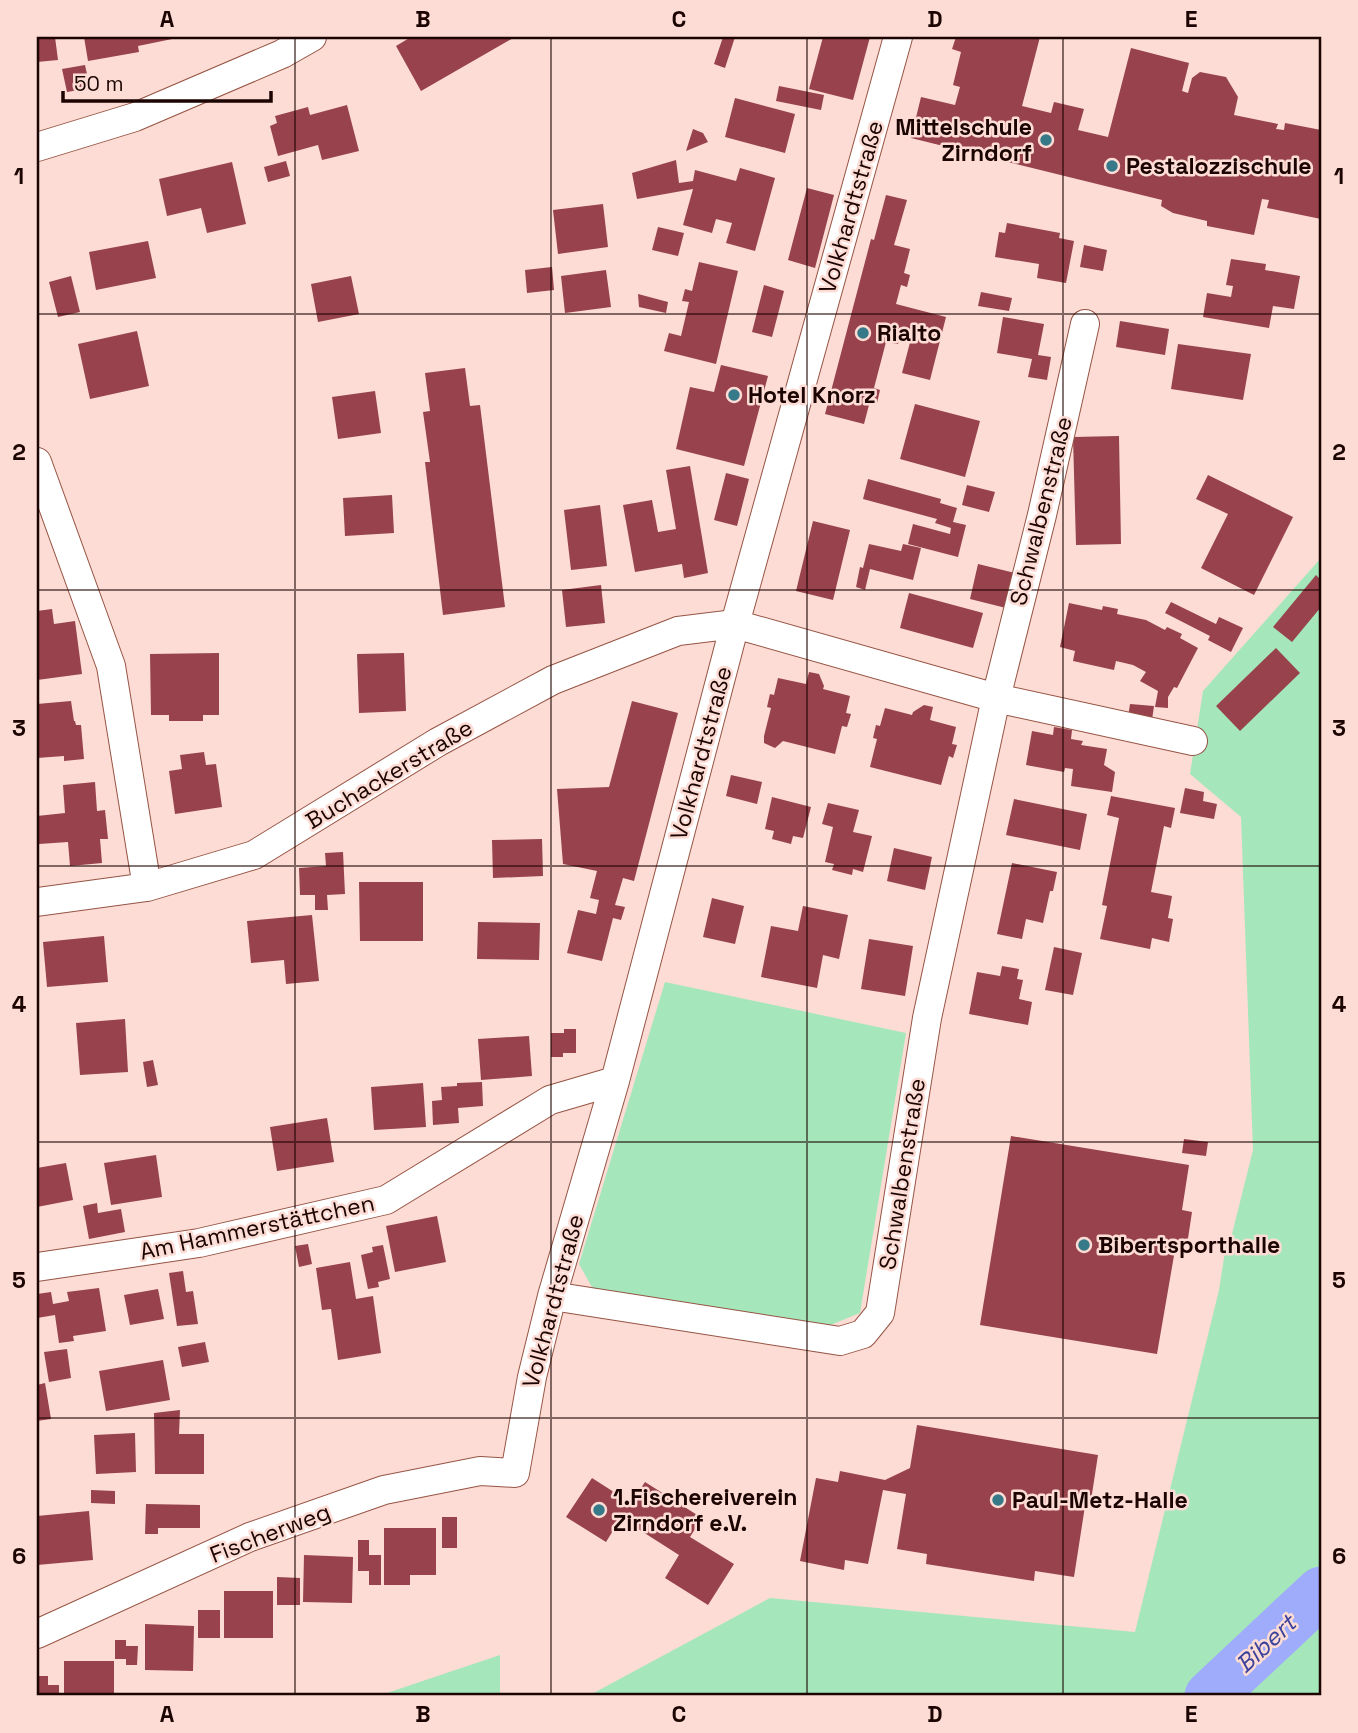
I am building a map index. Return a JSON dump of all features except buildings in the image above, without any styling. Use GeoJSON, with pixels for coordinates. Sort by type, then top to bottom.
{"type":"FeatureCollection","features":[{"type":"Feature","properties":{"kind":"street"},"geometry":{"type":"LineString","coordinates":[[37,147],[135,117],[282,54],[312,37]]}},
{"type":"Feature","properties":{"kind":"street","name":"Volkhardtstraße"},"geometry":{"type":"LineString","coordinates":[[515,1473],[532,1377],[552,1296],[615,1081],[735,624],[898,37]]}},
{"type":"Feature","properties":{"kind":"street","name":"Schwalbenstraße"},"geometry":{"type":"LineString","coordinates":[[552,1296],[840,1341],[863,1334],[880,1312],[928,1018],[996,698],[1086,324]]}},
{"type":"Feature","properties":{"kind":"street"},"geometry":{"type":"LineString","coordinates":[[37,461],[111,666],[147,887]]}},
{"type":"Feature","properties":{"kind":"street"},"geometry":{"type":"LineString","coordinates":[[735,624],[996,698],[1193,741]]}},
{"type":"Feature","properties":{"kind":"street","name":"Buchackerstraße"},"geometry":{"type":"LineString","coordinates":[[37,902],[147,887],[254,855],[439,742],[553,680],[678,631],[735,624]]}},
{"type":"Feature","properties":{"kind":"street","name":"Am Hammerstättchen"},"geometry":{"type":"LineString","coordinates":[[37,1267],[199,1243],[386,1200],[550,1100],[615,1081]]}},
{"type":"Feature","properties":{"kind":"street","name":"Fischerweg"},"geometry":{"type":"LineString","coordinates":[[37,1634],[250,1537],[384,1490],[480,1471],[515,1473]]}},
{"type":"Feature","properties":{"kind":"green space"},"geometry":{"type":"Polygon","coordinates":[[[1321,558],[1321,1696],[588,1696],[770,1598],[1135,1632],[1219,1290],[1226,1245],[1229,1246],[1253,1150],[1241,817],[1190,774],[1203,691],[1321,558]]]}},
{"type":"Feature","properties":{"kind":"green space"},"geometry":{"type":"Polygon","coordinates":[[[665,982],[906,1033],[860,1313],[828,1326],[593,1289],[579,1264],[665,982]]]}},
{"type":"Feature","properties":{"kind":"green space"},"geometry":{"type":"Polygon","coordinates":[[[500,1655],[500,1696],[378,1696],[500,1655]]]}},
{"type":"Feature","properties":{"kind":"waterway","name":"Bibert"},"geometry":{"type":"LineString","coordinates":[[1210,1696],[1321,1592]]}},
{"type":"Feature","properties":{"kind":"place","name":"Mittelschule Zirndorf"},"geometry":{"type":"Point","coordinates":[1046,140]}},
{"type":"Feature","properties":{"kind":"place","name":"Pestalozzischule"},"geometry":{"type":"Point","coordinates":[1112,166]}},
{"type":"Feature","properties":{"kind":"place","name":"Rialto"},"geometry":{"type":"Point","coordinates":[863,333]}},
{"type":"Feature","properties":{"kind":"place","name":"Hotel Knorz"},"geometry":{"type":"Point","coordinates":[734,395]}},
{"type":"Feature","properties":{"kind":"place","name":"Bibertsporthalle"},"geometry":{"type":"Point","coordinates":[1084,1245]}},
{"type":"Feature","properties":{"kind":"place","name":"Paul-Metz-Halle"},"geometry":{"type":"Point","coordinates":[998,1500]}},
{"type":"Feature","properties":{"kind":"place","name":"1.Fischereiverein Zirndorf e.V."},"geometry":{"type":"Point","coordinates":[599,1510]}}]}
